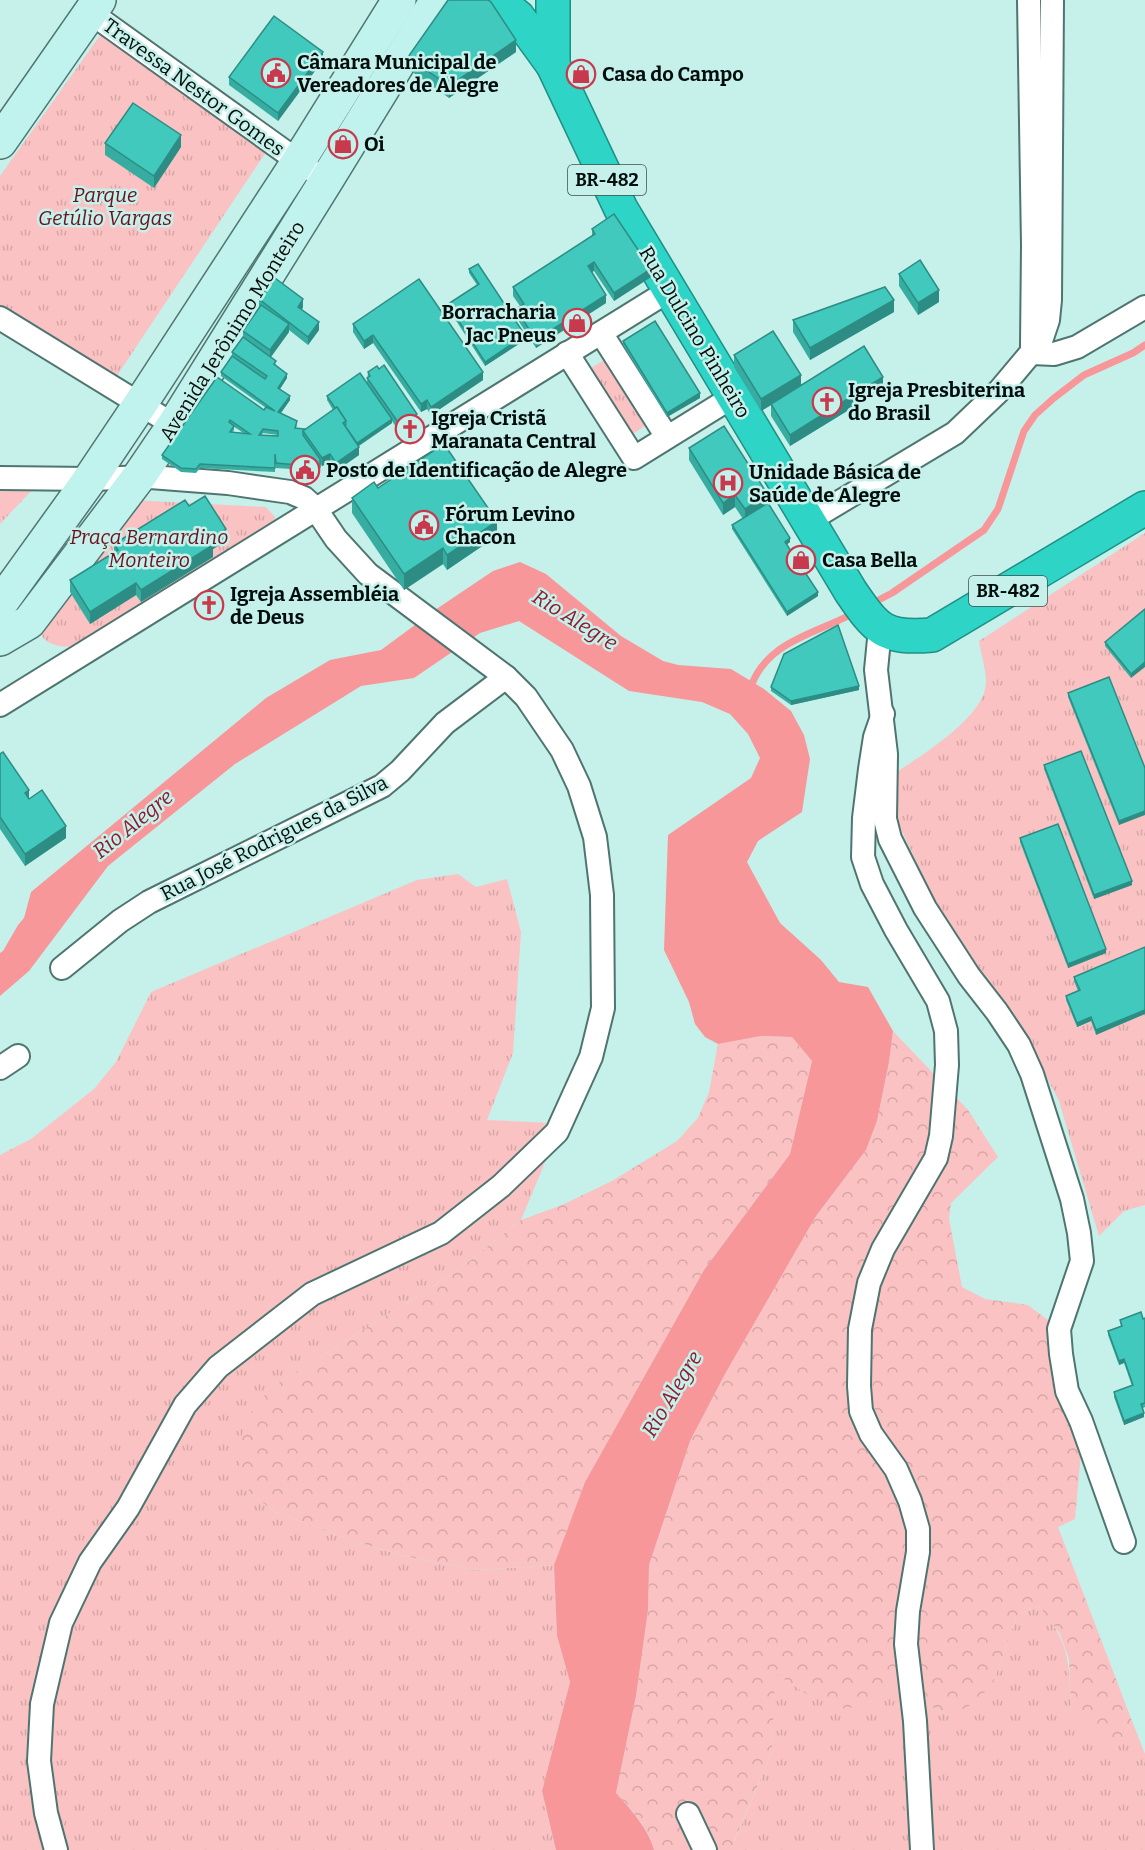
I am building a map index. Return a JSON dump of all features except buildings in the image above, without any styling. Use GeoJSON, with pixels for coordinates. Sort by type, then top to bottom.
{"type":"FeatureCollection","features":[{"type":"Feature","properties":{"kind":"highway","name":"BR-482"},"geometry":{"type":"LineString","coordinates":[[497,0],[518,17],[553,65]]}},
{"type":"Feature","properties":{"kind":"highway","name":"BR-482"},"geometry":{"type":"LineString","coordinates":[[553,0],[553,65]]}},
{"type":"Feature","properties":{"kind":"highway","name":"Rua Dulcino Pinheiro"},"geometry":{"type":"LineString","coordinates":[[553,65],[621,209],[808,521],[866,612]]}},
{"type":"Feature","properties":{"kind":"highway","name":"BR-482"},"geometry":{"type":"LineString","coordinates":[[866,612],[908,638],[932,635],[1145,508]]}},
{"type":"Feature","properties":{"kind":"main road","name":"Avenida Jerônimo Monteiro"},"geometry":{"type":"LineString","coordinates":[[0,604],[90,479],[141,403],[298,162],[399,0]]}},
{"type":"Feature","properties":{"kind":"main road","name":"Avenida Jerônimo Monteiro"},"geometry":{"type":"LineString","coordinates":[[0,639],[29,622],[138,478],[174,425],[437,0]]}},
{"type":"Feature","properties":{"kind":"main road"},"geometry":{"type":"LineString","coordinates":[[0,142],[95,6]]}},
{"type":"Feature","properties":{"kind":"street"},"geometry":{"type":"LineString","coordinates":[[1029,0],[1033,245],[1032,353]]}},
{"type":"Feature","properties":{"kind":"street"},"geometry":{"type":"LineString","coordinates":[[808,521],[955,433],[999,391],[1032,353],[1045,331],[1050,300],[1052,0]]}},
{"type":"Feature","properties":{"kind":"street","name":"Travessa Nestor Gomes"},"geometry":{"type":"LineString","coordinates":[[95,6],[326,181]]}},
{"type":"Feature","properties":{"kind":"street"},"geometry":{"type":"LineString","coordinates":[[0,705],[670,290]]}},
{"type":"Feature","properties":{"kind":"street"},"geometry":{"type":"LineString","coordinates":[[1032,353],[1054,354],[1077,347],[1145,307]]}},
{"type":"Feature","properties":{"kind":"street"},"geometry":{"type":"LineString","coordinates":[[0,318],[174,425]]}},
{"type":"Feature","properties":{"kind":"street"},"geometry":{"type":"LineString","coordinates":[[601,333],[667,437]]}},
{"type":"Feature","properties":{"kind":"street"},"geometry":{"type":"LineString","coordinates":[[567,353],[634,458],[734,396]]}},
{"type":"Feature","properties":{"kind":"street"},"geometry":{"type":"LineString","coordinates":[[0,478],[150,477],[259,486],[304,498],[315,508],[336,539],[368,574],[506,676],[526,698],[562,750],[579,786],[595,837],[602,896],[603,1008],[591,1057],[556,1131],[501,1186],[441,1233],[312,1294],[218,1366],[185,1405],[128,1508],[90,1562],[61,1623],[42,1704],[39,1761],[46,1813],[56,1850]]}},
{"type":"Feature","properties":{"kind":"street"},"geometry":{"type":"LineString","coordinates":[[866,612],[883,714],[886,754],[885,819],[890,839],[925,908],[1019,1045],[1032,1074],[1072,1199],[1082,1261],[1059,1329],[1061,1354],[1067,1391],[1081,1421],[1124,1542]]}},
{"type":"Feature","properties":{"kind":"street","name":"Rua José Rodrigues da Silva"},"geometry":{"type":"LineString","coordinates":[[62,968],[120,921],[149,902],[382,786],[400,771],[445,723],[506,676]]}},
{"type":"Feature","properties":{"kind":"street"},"geometry":{"type":"LineString","coordinates":[[883,714],[875,737],[870,769],[864,818],[863,856],[872,884],[938,1001],[946,1031],[947,1065],[941,1136],[936,1158],[882,1249],[869,1283],[860,1329],[861,1411],[871,1434],[896,1469],[910,1501],[918,1529],[918,1552],[908,1611],[906,1644],[915,1722],[922,1850]]}},
{"type":"Feature","properties":{"kind":"street"},"geometry":{"type":"LineString","coordinates":[[688,1814],[705,1850]]}},
{"type":"Feature","properties":{"kind":"green space","name":"Parque Getúlio Vargas"},"geometry":{"type":"Polygon","coordinates":[[[101,34],[266,152],[116,377],[0,306],[0,176],[101,34]]]}},
{"type":"Feature","properties":{"kind":"green space"},"geometry":{"type":"Polygon","coordinates":[[[607,358],[648,424],[628,437],[588,370],[607,358]]]}},
{"type":"Feature","properties":{"kind":"green space","name":"Praça Bernardino Monteiro"},"geometry":{"type":"Polygon","coordinates":[[[34,488],[0,524],[0,490],[34,488]]]}},
{"type":"Feature","properties":{"kind":"green space","name":"Praça Bernardino Monteiro"},"geometry":{"type":"Polygon","coordinates":[[[131,500],[266,507],[275,517],[274,525],[77,646],[65,647],[48,642],[39,628],[131,500]]]}},
{"type":"Feature","properties":{"kind":"green space"},"geometry":{"type":"Polygon","coordinates":[[[1145,533],[1145,1205],[1124,1211],[1099,1236],[1059,1101],[1019,1024],[965,949],[935,901],[896,819],[894,774],[950,734],[975,709],[983,695],[986,682],[979,641],[1145,533]]]}},
{"type":"Feature","properties":{"kind":"green space"},"geometry":{"type":"Polygon","coordinates":[[[458,874],[476,887],[507,879],[521,932],[513,1053],[487,1120],[550,1123],[546,1160],[521,1220],[457,1271],[275,1385],[250,1493],[275,1512],[400,1555],[474,1570],[554,1565],[557,1636],[570,1682],[542,1791],[556,1850],[0,1850],[0,1155],[31,1139],[94,1089],[116,1062],[151,992],[417,880],[458,874]]]}},
{"type":"Feature","properties":{"kind":"green space"},"geometry":{"type":"Polygon","coordinates":[[[893,1031],[968,1110],[998,1157],[951,1203],[949,1219],[962,1287],[985,1299],[1028,1305],[1053,1324],[1084,1419],[1075,1519],[1058,1527],[1132,1721],[1121,1739],[1102,1741],[1071,1707],[1069,1659],[1060,1634],[1039,1606],[1017,1615],[992,1686],[969,1706],[950,1716],[888,1686],[869,1703],[845,1709],[811,1697],[775,1673],[772,1752],[734,1841],[741,1850],[654,1850],[644,1827],[616,1793],[636,1696],[648,1610],[649,1565],[690,1441],[725,1374],[816,1216],[866,1150],[877,1121],[893,1031]]]}},
{"type":"Feature","properties":{"kind":"green space"},"geometry":{"type":"Polygon","coordinates":[[[761,1036],[792,1037],[812,1061],[790,1154],[704,1270],[585,1482],[554,1565],[474,1570],[400,1555],[275,1512],[250,1493],[238,1459],[243,1431],[255,1405],[275,1385],[457,1271],[521,1220],[562,1205],[612,1181],[677,1141],[698,1118],[709,1092],[718,1044],[761,1036]]]}},
{"type":"Feature","properties":{"kind":"green space"},"geometry":{"type":"Polygon","coordinates":[[[1039,1606],[1057,1631],[1066,1653],[1071,1707],[1121,1739],[1132,1721],[1145,1754],[1145,1850],[741,1850],[734,1842],[772,1752],[774,1672],[811,1697],[869,1703],[888,1686],[950,1716],[992,1686],[1017,1615],[1039,1606]]]}},
{"type":"Feature","properties":{"kind":"water","name":"Rio Alegre"},"geometry":{"type":"Polygon","coordinates":[[[520,562],[546,574],[621,636],[663,661],[678,665],[731,669],[764,689],[791,711],[804,735],[810,759],[802,812],[758,841],[747,862],[780,923],[821,960],[839,982],[868,987],[893,1031],[877,1121],[866,1150],[816,1216],[725,1374],[690,1441],[649,1565],[648,1610],[636,1696],[616,1793],[644,1827],[654,1850],[556,1850],[542,1791],[570,1682],[557,1636],[554,1565],[585,1482],[704,1270],[790,1154],[812,1061],[792,1037],[761,1036],[718,1044],[705,1037],[695,1024],[689,1002],[664,950],[668,835],[751,778],[760,758],[748,734],[730,714],[702,702],[629,691],[519,621],[480,633],[414,678],[361,686],[235,764],[108,866],[29,971],[0,996],[0,953],[24,918],[31,892],[266,698],[330,660],[381,650],[493,571],[520,562]]]}},
{"type":"Feature","properties":{"kind":"waterway"},"geometry":{"type":"LineString","coordinates":[[871,604],[892,593],[984,530],[998,509],[1024,431],[1035,415],[1084,375],[1133,353],[1145,345]]}},
{"type":"Feature","properties":{"kind":"waterway"},"geometry":{"type":"LineString","coordinates":[[750,689],[757,673],[780,649],[854,613]]}},
{"type":"Feature","properties":{"kind":"place","name":"Câmara Municipal de Vereadores de Alegre"},"geometry":{"type":"Point","coordinates":[276,73]}},
{"type":"Feature","properties":{"kind":"place","name":"Casa do Campo"},"geometry":{"type":"Point","coordinates":[581,74]}},
{"type":"Feature","properties":{"kind":"place","name":"Oi"},"geometry":{"type":"Point","coordinates":[343,144]}},
{"type":"Feature","properties":{"kind":"place","name":"Borracharia Jac Pneus"},"geometry":{"type":"Point","coordinates":[577,323]}},
{"type":"Feature","properties":{"kind":"place","name":"Igreja Presbiterina do Brasil"},"geometry":{"type":"Point","coordinates":[827,402]}},
{"type":"Feature","properties":{"kind":"place","name":"Igreja Cristã Maranata Central"},"geometry":{"type":"Point","coordinates":[410,429]}},
{"type":"Feature","properties":{"kind":"place","name":"Posto de Identificação de Alegre"},"geometry":{"type":"Point","coordinates":[305,470]}},
{"type":"Feature","properties":{"kind":"place","name":"Unidade Básica de Saúde de Alegre"},"geometry":{"type":"Point","coordinates":[728,483]}},
{"type":"Feature","properties":{"kind":"place","name":"Fórum Levino Chacon"},"geometry":{"type":"Point","coordinates":[424,525]}},
{"type":"Feature","properties":{"kind":"place","name":"Casa Bella"},"geometry":{"type":"Point","coordinates":[801,560]}},
{"type":"Feature","properties":{"kind":"place","name":"Igreja Assembléia de Deus"},"geometry":{"type":"Point","coordinates":[209,605]}}]}
